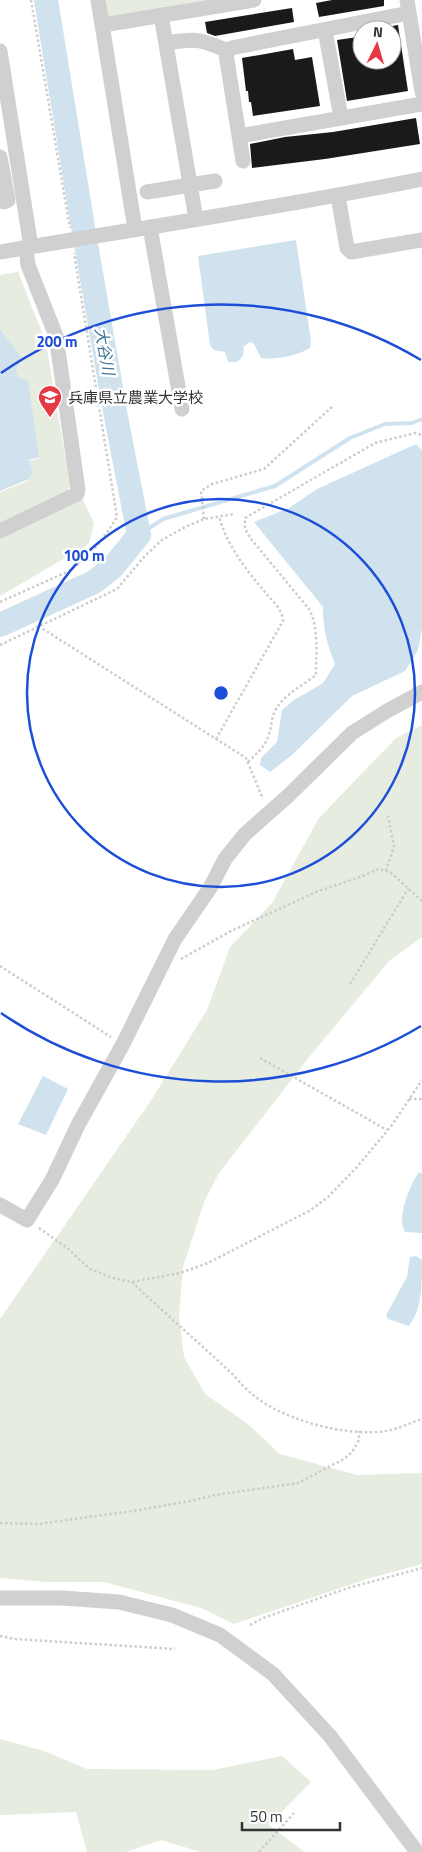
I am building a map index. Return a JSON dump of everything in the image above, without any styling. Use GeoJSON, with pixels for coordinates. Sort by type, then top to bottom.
{"type":"FeatureCollection","features":[{"type":"Feature","properties":{"kind":"street"},"geometry":{"type":"LineString","coordinates":[[98,0],[136,229],[182,409]]}},
{"type":"Feature","properties":{"kind":"street"},"geometry":{"type":"LineString","coordinates":[[103,25],[254,0]]}},
{"type":"Feature","properties":{"kind":"street"},"geometry":{"type":"LineString","coordinates":[[243,161],[226,54],[231,48],[325,30],[408,7],[422,92]]}},
{"type":"Feature","properties":{"kind":"street"},"geometry":{"type":"LineString","coordinates":[[161,15],[196,219]]}},
{"type":"Feature","properties":{"kind":"street"},"geometry":{"type":"LineString","coordinates":[[325,30],[341,118]]}},
{"type":"Feature","properties":{"kind":"street"},"geometry":{"type":"LineString","coordinates":[[166,43],[192,38],[203,40],[228,51]]}},
{"type":"Feature","properties":{"kind":"street"},"geometry":{"type":"LineString","coordinates":[[0,51],[6,132],[33,247],[28,265],[56,336],[78,490],[77,494],[0,531]]}},
{"type":"Feature","properties":{"kind":"street"},"geometry":{"type":"LineString","coordinates":[[239,136],[422,104]]}},
{"type":"Feature","properties":{"kind":"street"},"geometry":{"type":"LineString","coordinates":[[0,157],[8,200],[4,202]]}},
{"type":"Feature","properties":{"kind":"street"},"geometry":{"type":"LineString","coordinates":[[0,252],[338,196],[422,180]]}},
{"type":"Feature","properties":{"kind":"street"},"geometry":{"type":"LineString","coordinates":[[147,192],[215,181]]}},
{"type":"Feature","properties":{"kind":"street"},"geometry":{"type":"LineString","coordinates":[[338,196],[346,248],[351,252],[422,240]]}},
{"type":"Feature","properties":{"kind":"street"},"geometry":{"type":"LineString","coordinates":[[0,1205],[28,1220],[52,1180],[78,1125],[123,1044],[176,939],[210,888],[225,859],[245,834],[288,796],[352,733],[422,692]]}},
{"type":"Feature","properties":{"kind":"street"},"geometry":{"type":"LineString","coordinates":[[0,1598],[62,1598],[119,1602],[172,1615],[220,1635],[273,1674],[330,1736],[418,1852]]}},
{"type":"Feature","properties":{"kind":"path"},"geometry":{"type":"LineString","coordinates":[[31,0],[71,234]]}},
{"type":"Feature","properties":{"kind":"path"},"geometry":{"type":"LineString","coordinates":[[0,602],[77,566],[106,536],[117,517],[72,244]]}},
{"type":"Feature","properties":{"kind":"path"},"geometry":{"type":"LineString","coordinates":[[204,517],[201,491],[212,484],[264,469],[334,405]]}},
{"type":"Feature","properties":{"kind":"path"},"geometry":{"type":"LineString","coordinates":[[248,762],[265,745],[270,733],[272,716],[283,699],[316,675],[316,655],[314,619],[288,583],[251,539],[245,529],[245,518],[375,443],[415,433],[422,435]]}},
{"type":"Feature","properties":{"kind":"path"},"geometry":{"type":"LineString","coordinates":[[0,645],[117,589],[144,557],[162,540],[185,527],[204,517],[234,514]]}},
{"type":"Feature","properties":{"kind":"path"},"geometry":{"type":"LineString","coordinates":[[216,739],[283,620],[282,614],[273,600],[230,544],[222,529],[219,516]]}},
{"type":"Feature","properties":{"kind":"path"},"geometry":{"type":"LineString","coordinates":[[41,624],[43,629],[246,758],[263,799],[258,807]]}},
{"type":"Feature","properties":{"kind":"path"},"geometry":{"type":"LineString","coordinates":[[386,871],[394,846],[388,816]]}},
{"type":"Feature","properties":{"kind":"path"},"geometry":{"type":"LineString","coordinates":[[162,966],[170,966],[232,931],[316,892],[378,869],[390,872],[422,901]]}},
{"type":"Feature","properties":{"kind":"path"},"geometry":{"type":"LineString","coordinates":[[350,984],[408,889]]}},
{"type":"Feature","properties":{"kind":"path"},"geometry":{"type":"LineString","coordinates":[[0,966],[123,1044]]}},
{"type":"Feature","properties":{"kind":"path"},"geometry":{"type":"LineString","coordinates":[[260,1058],[388,1130]]}},
{"type":"Feature","properties":{"kind":"path"},"geometry":{"type":"LineString","coordinates":[[28,1220],[66,1247],[90,1269],[113,1278],[132,1282],[180,1273],[208,1263],[309,1211],[328,1197],[357,1167],[388,1130],[422,1080]]}},
{"type":"Feature","properties":{"kind":"path"},"geometry":{"type":"LineString","coordinates":[[409,1099],[422,1099]]}},
{"type":"Feature","properties":{"kind":"path"},"geometry":{"type":"LineString","coordinates":[[132,1282],[253,1395],[275,1408],[310,1424],[328,1429],[386,1431],[422,1419]]}},
{"type":"Feature","properties":{"kind":"path"},"geometry":{"type":"LineString","coordinates":[[0,1523],[47,1523],[190,1502],[215,1495],[298,1483],[348,1455],[358,1440],[359,1431]]}},
{"type":"Feature","properties":{"kind":"path"},"geometry":{"type":"LineString","coordinates":[[250,1625],[264,1618],[348,1588],[422,1568]]}},
{"type":"Feature","properties":{"kind":"path"},"geometry":{"type":"LineString","coordinates":[[0,1636],[14,1639],[176,1648]]}},
{"type":"Feature","properties":{"kind":"path"},"geometry":{"type":"LineString","coordinates":[[259,1852],[294,1813]]}},
{"type":"Feature","properties":{"kind":"shaded area"},"geometry":{"type":"Polygon","coordinates":[[[101,0],[219,0],[111,18],[103,15],[101,0]]]}},
{"type":"Feature","properties":{"kind":"shaded area"},"geometry":{"type":"Polygon","coordinates":[[[18,272],[46,343],[70,485],[67,492],[0,523],[0,492],[28,481],[32,473],[28,464],[29,461],[39,458],[27,381],[17,378],[15,370],[23,360],[0,331],[0,275],[18,272]]]}},
{"type":"Feature","properties":{"kind":"shaded area"},"geometry":{"type":"Polygon","coordinates":[[[82,498],[94,523],[89,544],[0,596],[0,539],[82,498]]]}},
{"type":"Feature","properties":{"kind":"shaded area"},"geometry":{"type":"Polygon","coordinates":[[[422,725],[422,937],[389,961],[310,1056],[219,1173],[204,1202],[183,1267],[179,1315],[184,1357],[205,1394],[248,1424],[280,1454],[357,1475],[422,1473],[422,1564],[367,1579],[234,1624],[201,1608],[104,1582],[47,1582],[0,1578],[0,1319],[152,1099],[207,1010],[230,947],[272,903],[319,818],[396,738],[422,725]]]}},
{"type":"Feature","properties":{"kind":"shaded area"},"geometry":{"type":"Polygon","coordinates":[[[0,1739],[44,1751],[87,1769],[213,1770],[282,1756],[311,1782],[269,1825],[304,1852],[201,1852],[161,1840],[126,1852],[87,1852],[76,1812],[0,1815],[0,1739]]]}},
{"type":"Feature","properties":{"kind":"water"},"geometry":{"type":"Polygon","coordinates":[[[296,240],[311,341],[310,348],[286,357],[261,358],[254,344],[250,342],[244,346],[243,356],[237,362],[228,362],[225,352],[214,350],[210,345],[198,256],[296,240]]]}},
{"type":"Feature","properties":{"kind":"water"},"geometry":{"type":"Polygon","coordinates":[[[0,329],[23,359],[16,369],[18,377],[28,380],[39,457],[29,460],[33,472],[29,479],[0,491],[0,329]]]}},
{"type":"Feature","properties":{"kind":"water"},"geometry":{"type":"Polygon","coordinates":[[[416,444],[422,450],[422,628],[418,650],[405,671],[352,696],[292,755],[270,772],[260,765],[261,758],[277,742],[282,710],[294,700],[323,683],[335,664],[326,636],[323,607],[254,522],[289,508],[317,489],[416,444]]]}},
{"type":"Feature","properties":{"kind":"water"},"geometry":{"type":"Polygon","coordinates":[[[43,1076],[68,1089],[46,1135],[18,1124],[43,1076]]]}},
{"type":"Feature","properties":{"kind":"water"},"geometry":{"type":"Polygon","coordinates":[[[419,1172],[422,1174],[422,1233],[405,1232],[402,1218],[405,1201],[419,1172]]]}},
{"type":"Feature","properties":{"kind":"water"},"geometry":{"type":"Polygon","coordinates":[[[416,1256],[422,1262],[421,1288],[417,1312],[409,1326],[388,1319],[386,1315],[407,1277],[410,1257],[416,1256]]]}},
{"type":"Feature","properties":{"kind":"building"},"geometry":{"type":"Polygon","coordinates":[[[332,0],[384,0],[384,6],[319,17],[316,3],[332,0]]]}},
{"type":"Feature","properties":{"kind":"building"},"geometry":{"type":"Polygon","coordinates":[[[292,8],[294,22],[215,36],[207,33],[205,22],[292,8]]]}},
{"type":"Feature","properties":{"kind":"building"},"geometry":{"type":"Polygon","coordinates":[[[352,38],[352,70],[402,70],[402,51],[408,91],[347,101],[337,40],[352,38]]]}},
{"type":"Feature","properties":{"kind":"building"},"geometry":{"type":"Polygon","coordinates":[[[293,49],[295,60],[312,57],[320,106],[253,116],[248,91],[246,91],[242,58],[293,49]]]}},
{"type":"Feature","properties":{"kind":"building"},"geometry":{"type":"Polygon","coordinates":[[[416,118],[420,144],[252,168],[250,144],[416,118]]]}},
{"type":"Feature","properties":{"kind":"waterway","name":"大谷川"},"geometry":{"type":"LineString","coordinates":[[0,625],[94,582],[113,567],[139,535],[116,417],[46,0]]}},
{"type":"Feature","properties":{"kind":"waterway"},"geometry":{"type":"LineString","coordinates":[[139,535],[163,519],[275,486],[350,438],[385,424],[412,423],[422,419]]}},
{"type":"Feature","properties":{"kind":"place","name":"兵庫県立農業大学校"},"geometry":{"type":"Point","coordinates":[50,418]}}]}
